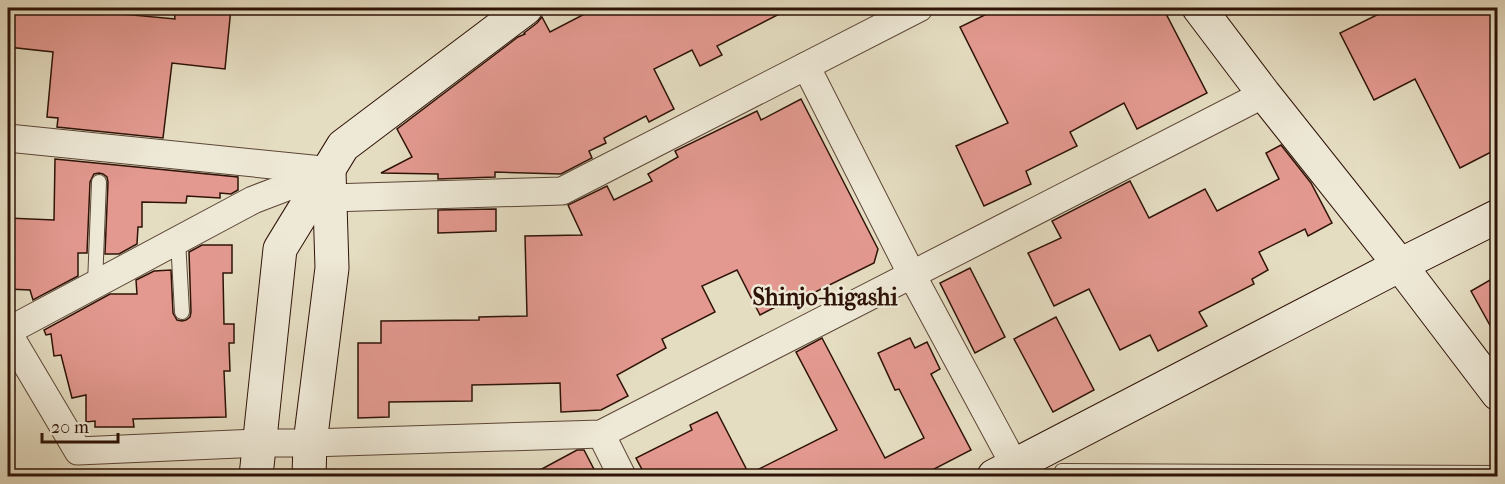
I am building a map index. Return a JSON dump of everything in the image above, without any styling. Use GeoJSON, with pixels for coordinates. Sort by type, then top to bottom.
{"type":"FeatureCollection","features":[{"type":"Feature","properties":{"kind":"street"},"geometry":{"type":"LineString","coordinates":[[256,477],[280,249],[329,184],[343,146],[526,8]]}},
{"type":"Feature","properties":{"kind":"street"},"geometry":{"type":"LineString","coordinates":[[8,138],[329,184],[562,191],[919,8]]}},
{"type":"Feature","properties":{"kind":"street"},"geometry":{"type":"LineString","coordinates":[[1208,10],[1264,94],[1400,265],[1497,394]]}},
{"type":"Feature","properties":{"kind":"street"},"geometry":{"type":"LineString","coordinates":[[806,66],[1009,473],[1400,265],[1497,216]]}},
{"type":"Feature","properties":{"kind":"street"},"geometry":{"type":"LineString","coordinates":[[329,184],[252,200],[8,332],[78,451],[602,434],[1264,94]]}},
{"type":"Feature","properties":{"kind":"street"},"geometry":{"type":"LineString","coordinates":[[309,477],[310,444],[332,268],[329,184]]}},
{"type":"Feature","properties":{"kind":"street"},"geometry":{"type":"LineString","coordinates":[[602,434],[622,477]]}},
{"type":"Feature","properties":{"kind":"lane"},"geometry":{"type":"LineString","coordinates":[[95,284],[99,182]]}},
{"type":"Feature","properties":{"kind":"lane"},"geometry":{"type":"LineString","coordinates":[[178,240],[182,312]]}},
{"type":"Feature","properties":{"kind":"lane"},"geometry":{"type":"LineString","coordinates":[[1061,477],[1062,471],[1497,473]]}},
{"type":"Feature","properties":{"kind":"building"},"geometry":{"type":"Polygon","coordinates":[[[8,8],[57,8],[175,19],[174,8],[231,8],[225,69],[172,63],[163,138],[57,127],[58,118],[47,117],[53,52],[8,47],[8,8]]]}},
{"type":"Feature","properties":{"kind":"building"},"geometry":{"type":"Polygon","coordinates":[[[596,8],[791,8],[717,46],[722,55],[700,66],[692,50],[654,69],[674,109],[649,122],[646,116],[604,138],[606,143],[589,151],[592,158],[561,174],[495,172],[495,177],[438,179],[438,174],[381,173],[412,157],[397,129],[525,34],[542,17],[550,32],[596,8]]]}},
{"type":"Feature","properties":{"kind":"building"},"geometry":{"type":"Polygon","coordinates":[[[999,8],[1163,8],[1207,93],[1137,129],[1124,103],[1070,132],[1077,146],[1026,171],[1031,184],[984,206],[956,146],[1008,123],[960,27],[999,8]]]}},
{"type":"Feature","properties":{"kind":"building"},"geometry":{"type":"Polygon","coordinates":[[[1391,8],[1497,8],[1497,149],[1460,168],[1415,79],[1374,100],[1340,33],[1391,8]]]}},
{"type":"Feature","properties":{"kind":"building"},"geometry":{"type":"Polygon","coordinates":[[[801,99],[878,249],[874,263],[787,306],[785,302],[760,315],[737,270],[702,286],[715,312],[662,339],[666,348],[617,375],[628,396],[601,410],[561,412],[560,383],[472,385],[472,401],[389,402],[389,417],[358,418],[358,343],[381,343],[381,321],[479,320],[479,317],[527,316],[525,236],[582,235],[568,205],[607,186],[614,200],[652,181],[648,174],[678,157],[675,151],[757,111],[761,120],[801,99]]]}},
{"type":"Feature","properties":{"kind":"building"},"geometry":{"type":"Polygon","coordinates":[[[1281,145],[1311,183],[1332,223],[1308,236],[1305,229],[1259,252],[1268,270],[1252,279],[1254,284],[1199,312],[1207,326],[1158,351],[1150,335],[1120,350],[1089,289],[1054,306],[1028,253],[1061,238],[1052,221],[1130,181],[1149,218],[1205,189],[1217,211],[1279,179],[1266,153],[1281,145]]]}},
{"type":"Feature","properties":{"kind":"building"},"geometry":{"type":"Polygon","coordinates":[[[55,159],[238,177],[238,190],[231,194],[220,193],[220,198],[187,196],[186,203],[142,202],[142,227],[138,227],[137,244],[119,254],[105,254],[108,182],[107,177],[103,174],[94,174],[90,182],[87,253],[78,253],[78,276],[33,300],[30,290],[8,289],[8,218],[54,220],[55,159]]]}},
{"type":"Feature","properties":{"kind":"building"},"geometry":{"type":"Polygon","coordinates":[[[496,209],[496,231],[438,233],[438,210],[496,209]]]}},
{"type":"Feature","properties":{"kind":"building"},"geometry":{"type":"Polygon","coordinates":[[[202,245],[232,245],[232,273],[223,273],[224,324],[234,324],[234,343],[229,343],[230,371],[224,371],[226,417],[133,419],[134,427],[95,427],[95,421],[86,422],[86,395],[72,398],[61,355],[54,356],[51,334],[46,335],[44,330],[110,294],[137,294],[136,280],[154,271],[171,270],[173,313],[177,320],[186,320],[190,317],[191,312],[189,252],[202,245]]]}},
{"type":"Feature","properties":{"kind":"building"},"geometry":{"type":"Polygon","coordinates":[[[970,268],[1005,337],[975,353],[940,283],[970,268]]]}},
{"type":"Feature","properties":{"kind":"building"},"geometry":{"type":"Polygon","coordinates":[[[1497,276],[1497,338],[1471,291],[1497,276]]]}},
{"type":"Feature","properties":{"kind":"building"},"geometry":{"type":"Polygon","coordinates":[[[1056,317],[1094,390],[1053,412],[1014,339],[1056,317]]]}},
{"type":"Feature","properties":{"kind":"building"},"geometry":{"type":"Polygon","coordinates":[[[822,338],[885,458],[924,438],[899,389],[895,390],[878,353],[910,338],[915,348],[927,342],[940,369],[931,374],[971,450],[934,469],[938,477],[646,477],[636,458],[692,430],[690,425],[717,412],[749,474],[837,430],[796,352],[822,338]]]}},
{"type":"Feature","properties":{"kind":"building"},"geometry":{"type":"Polygon","coordinates":[[[577,450],[584,450],[598,477],[527,477],[577,450]]]}},
{"type":"Feature","properties":{"kind":"district","name":"Shinjo-higashi"},"geometry":{"type":"Point","coordinates":[825,297]}}]}
